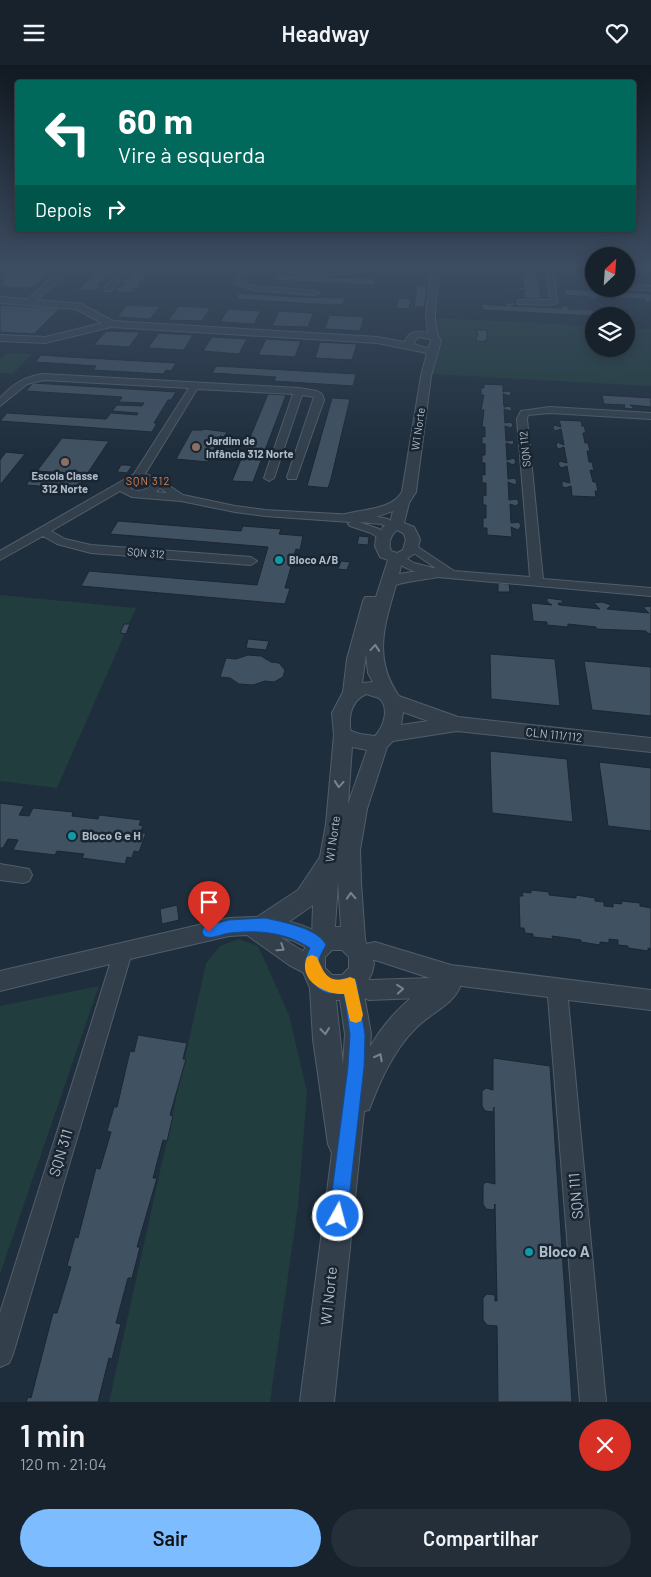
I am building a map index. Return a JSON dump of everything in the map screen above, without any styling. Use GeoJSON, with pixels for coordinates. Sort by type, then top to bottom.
{"type":"FeatureCollection","features":[{"type":"Feature","properties":{"kind":"street"},"geometry":{"type":"LineString","coordinates":[[65,337],[72,328]]}},
{"type":"Feature","properties":{"kind":"street"},"geometry":{"type":"LineString","coordinates":[[0,338],[46,340],[95,328]]}},
{"type":"Feature","properties":{"kind":"street"},"geometry":{"type":"LineString","coordinates":[[184,328],[377,340],[413,348],[433,349],[436,341],[433,336],[432,328]]}},
{"type":"Feature","properties":{"kind":"street"},"geometry":{"type":"LineString","coordinates":[[424,328],[409,341],[428,367]]}},
{"type":"Feature","properties":{"kind":"street"},"geometry":{"type":"LineString","coordinates":[[377,340],[415,335],[433,336]]}},
{"type":"Feature","properties":{"kind":"street","name":"W1 Norte"},"geometry":{"type":"LineString","coordinates":[[352,692],[360,643],[394,541],[413,505],[405,498],[428,367],[433,349]]}},
{"type":"Feature","properties":{"kind":"street"},"geometry":{"type":"LineString","coordinates":[[0,403],[20,383],[37,377],[314,393],[319,397],[292,477]]}},
{"type":"Feature","properties":{"kind":"street"},"geometry":{"type":"LineString","coordinates":[[0,556],[138,477],[195,385]]}},
{"type":"Feature","properties":{"kind":"street"},"geometry":{"type":"LineString","coordinates":[[269,478],[298,391]]}},
{"type":"Feature","properties":{"kind":"street","name":"SQN 112"},"geometry":{"type":"LineString","coordinates":[[537,582],[522,419],[524,413],[550,411],[651,416]]}},
{"type":"Feature","properties":{"kind":"street"},"geometry":{"type":"LineString","coordinates":[[95,500],[151,491],[156,481],[152,457]]}},
{"type":"Feature","properties":{"kind":"street"},"geometry":{"type":"LineString","coordinates":[[138,477],[156,481],[181,498]]}},
{"type":"Feature","properties":{"kind":"street"},"geometry":{"type":"LineString","coordinates":[[126,483],[124,489],[126,491],[138,494],[181,498],[235,509],[335,518],[371,514],[405,498]]}},
{"type":"Feature","properties":{"kind":"street"},"geometry":{"type":"LineString","coordinates":[[350,517],[379,520],[410,566],[437,573]]}},
{"type":"Feature","properties":{"kind":"street"},"geometry":{"type":"LineString","coordinates":[[335,518],[368,527],[394,541],[406,555],[412,547],[454,574]]}},
{"type":"Feature","properties":{"kind":"street","name":"SQN 312"},"geometry":{"type":"LineString","coordinates":[[44,532],[61,541],[91,549],[251,561]]}},
{"type":"Feature","properties":{"kind":"street","name":"W1 Norte"},"geometry":{"type":"LineString","coordinates":[[390,698],[377,672],[374,655],[378,619],[390,582],[394,541]]}},
{"type":"Feature","properties":{"kind":"street"},"geometry":{"type":"LineString","coordinates":[[390,582],[410,576],[437,573],[651,592]]}},
{"type":"Feature","properties":{"kind":"street"},"geometry":{"type":"LineString","coordinates":[[366,688],[380,690],[390,698],[394,719],[384,738],[362,743],[343,735],[340,727],[340,716],[352,692],[366,688]]}},
{"type":"Feature","properties":{"kind":"street","name":"CLN 111/112"},"geometry":{"type":"LineString","coordinates":[[390,698],[458,724],[651,745]]}},
{"type":"Feature","properties":{"kind":"street","name":"CLN 111/112"},"geometry":{"type":"LineString","coordinates":[[384,738],[458,724]]}},
{"type":"Feature","properties":{"kind":"street","name":"W1 Norte"},"geometry":{"type":"LineString","coordinates":[[321,943],[336,824],[343,735]]}},
{"type":"Feature","properties":{"kind":"street","name":"W1 Norte"},"geometry":{"type":"LineString","coordinates":[[357,949],[350,864],[354,819],[363,787],[384,738]]}},
{"type":"Feature","properties":{"kind":"street"},"geometry":{"type":"LineString","coordinates":[[258,925],[306,897],[330,861]]}},
{"type":"Feature","properties":{"kind":"street"},"geometry":{"type":"LineString","coordinates":[[0,872],[23,875]]}},
{"type":"Feature","properties":{"kind":"street"},"geometry":{"type":"LineString","coordinates":[[258,925],[299,962],[336,987],[351,983],[361,972],[362,965],[357,949]]}},
{"type":"Feature","properties":{"kind":"street"},"geometry":{"type":"LineString","coordinates":[[0,981],[229,927],[258,925],[298,932],[321,943],[339,938],[357,949],[375,951],[451,975],[459,983]]}},
{"type":"Feature","properties":{"kind":"street"},"geometry":{"type":"LineString","coordinates":[[317,975],[312,960],[321,943]]}},
{"type":"Feature","properties":{"kind":"street","name":"SQN 311"},"geometry":{"type":"LineString","coordinates":[[0,1354],[123,952]]}},
{"type":"Feature","properties":{"kind":"street","name":"W1 Norte"},"geometry":{"type":"LineString","coordinates":[[317,975],[344,1160]]}},
{"type":"Feature","properties":{"kind":"street"},"geometry":{"type":"LineString","coordinates":[[351,983],[369,990],[459,983],[557,989],[651,1000]]}},
{"type":"Feature","properties":{"kind":"street","name":"W1 Norte"},"geometry":{"type":"LineString","coordinates":[[317,1402],[344,1160],[352,1117],[358,1035],[351,983]]}},
{"type":"Feature","properties":{"kind":"street"},"geometry":{"type":"LineString","coordinates":[[352,1117],[366,1082],[385,1047],[403,1023],[414,1012],[459,983]]}},
{"type":"Feature","properties":{"kind":"street","name":"SQN 111"},"geometry":{"type":"LineString","coordinates":[[557,989],[593,1402]]}},
{"type":"Feature","properties":{"kind":"green space"},"geometry":{"type":"Polygon","coordinates":[[[437,328],[585,328],[585,357],[635,357],[635,328],[651,329],[651,386],[433,374],[440,348],[437,328]]]}},
{"type":"Feature","properties":{"kind":"green space"},"geometry":{"type":"Polygon","coordinates":[[[6,353],[32,354],[13,374],[0,373],[0,359],[6,353]]]}},
{"type":"Feature","properties":{"kind":"green space"},"geometry":{"type":"Polygon","coordinates":[[[0,595],[136,608],[57,788],[0,781],[0,595]]]}},
{"type":"Feature","properties":{"kind":"green space"},"geometry":{"type":"Polygon","coordinates":[[[239,939],[258,946],[289,1015],[307,1092],[298,1206],[270,1402],[109,1402],[206,963],[220,946],[239,939]]]}},
{"type":"Feature","properties":{"kind":"green space"},"geometry":{"type":"Polygon","coordinates":[[[99,986],[95,997],[0,1274],[0,1006],[99,986]]]}},
{"type":"Feature","properties":{"kind":"building"},"geometry":{"type":"Polygon","coordinates":[[[0,328],[40,328],[34,334],[0,332],[0,328]]]}},
{"type":"Feature","properties":{"kind":"building"},"geometry":{"type":"Polygon","coordinates":[[[325,328],[361,328],[360,331],[325,328]]]}},
{"type":"Feature","properties":{"kind":"building"},"geometry":{"type":"Polygon","coordinates":[[[476,330],[487,330],[487,340],[485,342],[476,341],[476,336],[478,336],[476,330]]]}},
{"type":"Feature","properties":{"kind":"building"},"geometry":{"type":"Polygon","coordinates":[[[106,331],[140,332],[129,347],[94,345],[106,331]]]}},
{"type":"Feature","properties":{"kind":"building"},"geometry":{"type":"Polygon","coordinates":[[[159,333],[193,335],[184,350],[148,348],[159,333]]]}},
{"type":"Feature","properties":{"kind":"building"},"geometry":{"type":"Polygon","coordinates":[[[212,337],[247,339],[239,354],[203,351],[212,337]]]}},
{"type":"Feature","properties":{"kind":"building"},"geometry":{"type":"Polygon","coordinates":[[[266,339],[301,341],[295,357],[258,355],[266,339]]]}},
{"type":"Feature","properties":{"kind":"building"},"geometry":{"type":"Polygon","coordinates":[[[320,342],[357,344],[352,360],[315,358],[320,342]]]}},
{"type":"Feature","properties":{"kind":"building"},"geometry":{"type":"Polygon","coordinates":[[[41,355],[176,363],[171,371],[166,370],[163,374],[93,370],[96,366],[35,362],[41,355]]]}},
{"type":"Feature","properties":{"kind":"building"},"geometry":{"type":"Polygon","coordinates":[[[216,366],[356,374],[353,386],[274,381],[276,377],[212,373],[216,366]]]}},
{"type":"Feature","properties":{"kind":"building"},"geometry":{"type":"Polygon","coordinates":[[[33,383],[176,392],[171,400],[168,400],[154,423],[157,423],[152,432],[0,421],[7,413],[106,419],[111,413],[137,415],[138,413],[112,411],[117,405],[142,406],[144,403],[119,402],[122,397],[26,391],[33,383]]]}},
{"type":"Feature","properties":{"kind":"building"},"geometry":{"type":"Polygon","coordinates":[[[484,384],[503,385],[503,392],[509,391],[511,393],[510,396],[503,394],[504,407],[510,406],[512,409],[510,411],[504,409],[505,423],[511,422],[513,425],[511,428],[505,426],[506,441],[513,440],[514,443],[512,445],[506,443],[507,460],[514,458],[516,462],[513,465],[507,462],[508,479],[515,478],[517,482],[515,485],[508,482],[509,500],[517,499],[519,503],[516,506],[510,504],[511,523],[519,522],[521,526],[518,530],[511,527],[512,537],[487,535],[487,528],[483,528],[483,518],[486,518],[486,505],[483,505],[483,495],[486,496],[486,483],[482,483],[482,474],[485,475],[485,463],[482,463],[482,455],[485,455],[485,444],[482,444],[482,436],[485,437],[485,427],[482,427],[484,410],[481,410],[484,395],[481,395],[481,388],[484,388],[484,384]]]}},
{"type":"Feature","properties":{"kind":"building"},"geometry":{"type":"Polygon","coordinates":[[[268,394],[286,395],[253,482],[232,481],[268,394]]]}},
{"type":"Feature","properties":{"kind":"building"},"geometry":{"type":"Polygon","coordinates":[[[602,395],[651,398],[651,407],[630,405],[633,407],[632,409],[624,408],[625,405],[604,404],[602,395]]]}},
{"type":"Feature","properties":{"kind":"building"},"geometry":{"type":"Polygon","coordinates":[[[332,398],[350,399],[331,479],[328,488],[307,486],[332,398]]]}},
{"type":"Feature","properties":{"kind":"building"},"geometry":{"type":"Polygon","coordinates":[[[559,420],[581,421],[582,426],[584,426],[586,433],[583,433],[585,443],[588,443],[590,451],[587,451],[589,462],[592,462],[594,471],[590,470],[598,491],[595,491],[596,497],[572,496],[571,486],[565,488],[562,486],[562,481],[570,483],[567,466],[561,468],[558,464],[560,461],[567,463],[564,447],[559,449],[556,446],[557,442],[564,445],[561,429],[555,431],[553,428],[554,425],[561,427],[559,420]]]}},
{"type":"Feature","properties":{"kind":"building","name":"Jardim de Infância 312 Norte"},"geometry":{"type":"Polygon","coordinates":[[[204,429],[227,432],[224,437],[220,436],[208,462],[176,459],[192,430],[204,429]]]}},
{"type":"Feature","properties":{"kind":"building","name":"Escola Classe 312 Norte"},"geometry":{"type":"Polygon","coordinates":[[[62,438],[109,441],[77,489],[26,485],[34,475],[62,477],[65,473],[37,471],[62,438]]]}},
{"type":"Feature","properties":{"kind":"building"},"geometry":{"type":"Polygon","coordinates":[[[6,452],[25,454],[0,485],[0,460],[6,452]]]}},
{"type":"Feature","properties":{"kind":"building"},"geometry":{"type":"Polygon","coordinates":[[[121,465],[132,466],[127,473],[117,472],[121,465]]]}},
{"type":"Feature","properties":{"kind":"building","name":"Bloco A/B"},"geometry":{"type":"Polygon","coordinates":[[[118,521],[241,531],[243,526],[281,529],[279,534],[303,536],[300,550],[296,549],[285,588],[290,588],[285,604],[81,586],[89,571],[257,585],[268,547],[110,534],[118,521]]]}},
{"type":"Feature","properties":{"kind":"building"},"geometry":{"type":"Polygon","coordinates":[[[359,536],[369,537],[368,545],[357,544],[359,536]]]}},
{"type":"Feature","properties":{"kind":"building"},"geometry":{"type":"Polygon","coordinates":[[[341,561],[350,562],[347,570],[338,569],[341,561]]]}},
{"type":"Feature","properties":{"kind":"building"},"geometry":{"type":"Polygon","coordinates":[[[498,583],[509,584],[510,592],[498,592],[498,583]]]}},
{"type":"Feature","properties":{"kind":"building"},"geometry":{"type":"Polygon","coordinates":[[[547,598],[562,600],[563,603],[558,603],[559,605],[600,609],[594,603],[602,602],[611,605],[607,609],[649,613],[643,607],[651,606],[651,634],[646,631],[596,629],[596,627],[568,624],[568,627],[547,625],[547,622],[533,621],[531,603],[552,605],[547,602],[547,598]]]}},
{"type":"Feature","properties":{"kind":"building"},"geometry":{"type":"Polygon","coordinates":[[[124,624],[130,624],[126,634],[120,633],[124,624]]]}},
{"type":"Feature","properties":{"kind":"building"},"geometry":{"type":"Polygon","coordinates":[[[248,639],[269,641],[266,650],[246,648],[248,639]]]}},
{"type":"Feature","properties":{"kind":"building"},"geometry":{"type":"Polygon","coordinates":[[[490,654],[555,659],[560,706],[491,699],[490,654]]]}},
{"type":"Feature","properties":{"kind":"building"},"geometry":{"type":"Polygon","coordinates":[[[248,655],[261,656],[271,662],[279,663],[285,670],[283,677],[274,682],[265,681],[253,685],[239,684],[230,678],[220,677],[226,658],[236,659],[248,655]]]}},
{"type":"Feature","properties":{"kind":"building"},"geometry":{"type":"Polygon","coordinates":[[[584,661],[651,667],[651,716],[592,710],[584,661]]]}},
{"type":"Feature","properties":{"kind":"building"},"geometry":{"type":"Polygon","coordinates":[[[490,751],[567,759],[573,822],[492,813],[490,751]]]}},
{"type":"Feature","properties":{"kind":"building"},"geometry":{"type":"Polygon","coordinates":[[[599,762],[651,768],[651,831],[608,826],[599,762]]]}},
{"type":"Feature","properties":{"kind":"building","name":"Bloco G e H"},"geometry":{"type":"Polygon","coordinates":[[[0,803],[24,806],[19,815],[29,816],[33,808],[73,812],[72,816],[98,819],[99,815],[141,820],[139,825],[143,826],[140,833],[146,833],[139,852],[134,851],[132,858],[127,857],[125,864],[82,858],[84,854],[57,851],[55,855],[13,850],[18,840],[8,839],[3,848],[0,848],[0,803]]]}},
{"type":"Feature","properties":{"kind":"building"},"geometry":{"type":"Polygon","coordinates":[[[531,890],[549,892],[549,895],[576,898],[576,895],[595,898],[595,901],[604,902],[604,906],[613,907],[613,903],[622,904],[621,901],[640,903],[640,906],[651,908],[651,949],[648,948],[648,951],[628,948],[628,946],[618,945],[618,940],[609,939],[609,943],[600,942],[600,945],[552,936],[553,939],[533,937],[533,934],[525,933],[524,928],[520,928],[519,896],[523,896],[522,892],[531,893],[531,890]]]}},
{"type":"Feature","properties":{"kind":"building"},"geometry":{"type":"Polygon","coordinates":[[[177,905],[179,920],[162,924],[160,909],[177,905]]]}},
{"type":"Feature","properties":{"kind":"building"},"geometry":{"type":"Polygon","coordinates":[[[138,1035],[187,1043],[183,1059],[186,1059],[170,1115],[173,1116],[167,1141],[163,1140],[153,1178],[157,1178],[137,1247],[140,1247],[132,1278],[128,1278],[116,1323],[121,1324],[112,1359],[109,1358],[98,1402],[26,1402],[28,1397],[31,1398],[53,1313],[57,1313],[71,1267],[67,1266],[75,1237],[78,1238],[96,1168],[100,1169],[111,1132],[107,1131],[114,1107],[117,1107],[130,1051],[134,1052],[138,1035]]]}},
{"type":"Feature","properties":{"kind":"building","name":"Bloco A"},"geometry":{"type":"Polygon","coordinates":[[[493,1058],[550,1066],[572,1402],[498,1402],[497,1326],[487,1325],[483,1320],[483,1298],[487,1294],[495,1295],[495,1301],[497,1301],[495,1204],[494,1210],[486,1209],[483,1204],[483,1185],[486,1182],[495,1184],[494,1107],[493,1112],[485,1111],[482,1106],[482,1091],[486,1088],[493,1090],[493,1058]]]}},
{"type":"Feature","properties":{"kind":"slow traffic"},"geometry":{"type":"LineString","coordinates":[[312,962],[312,968],[316,976],[328,986],[343,987],[350,984],[356,1015]]}},
{"type":"Feature","properties":{"kind":"place","name":"Jardim de Infância 312 Norte"},"geometry":{"type":"Point","coordinates":[196,447]}},
{"type":"Feature","properties":{"kind":"place","name":"Escola Classe 312 Norte"},"geometry":{"type":"Point","coordinates":[65,462]}},
{"type":"Feature","properties":{"kind":"place","name":"Bloco A/B"},"geometry":{"type":"Point","coordinates":[279,560]}},
{"type":"Feature","properties":{"kind":"place","name":"Bloco G e H"},"geometry":{"type":"Point","coordinates":[72,836]}},
{"type":"Feature","properties":{"kind":"place","name":"Bloco A"},"geometry":{"type":"Point","coordinates":[529,1252]}},
{"type":"Feature","properties":{"kind":"district","name":"SQN 312"},"geometry":{"type":"Point","coordinates":[148,481]}},
{"type":"Feature","properties":{"kind":"route"},"geometry":{"type":"LineString","coordinates":[[209,932],[229,927],[265,925],[298,932],[319,945],[314,952],[312,968],[322,982],[328,986],[336,987],[350,984],[358,1035],[352,1117],[344,1160],[338,1216]]}}]}
